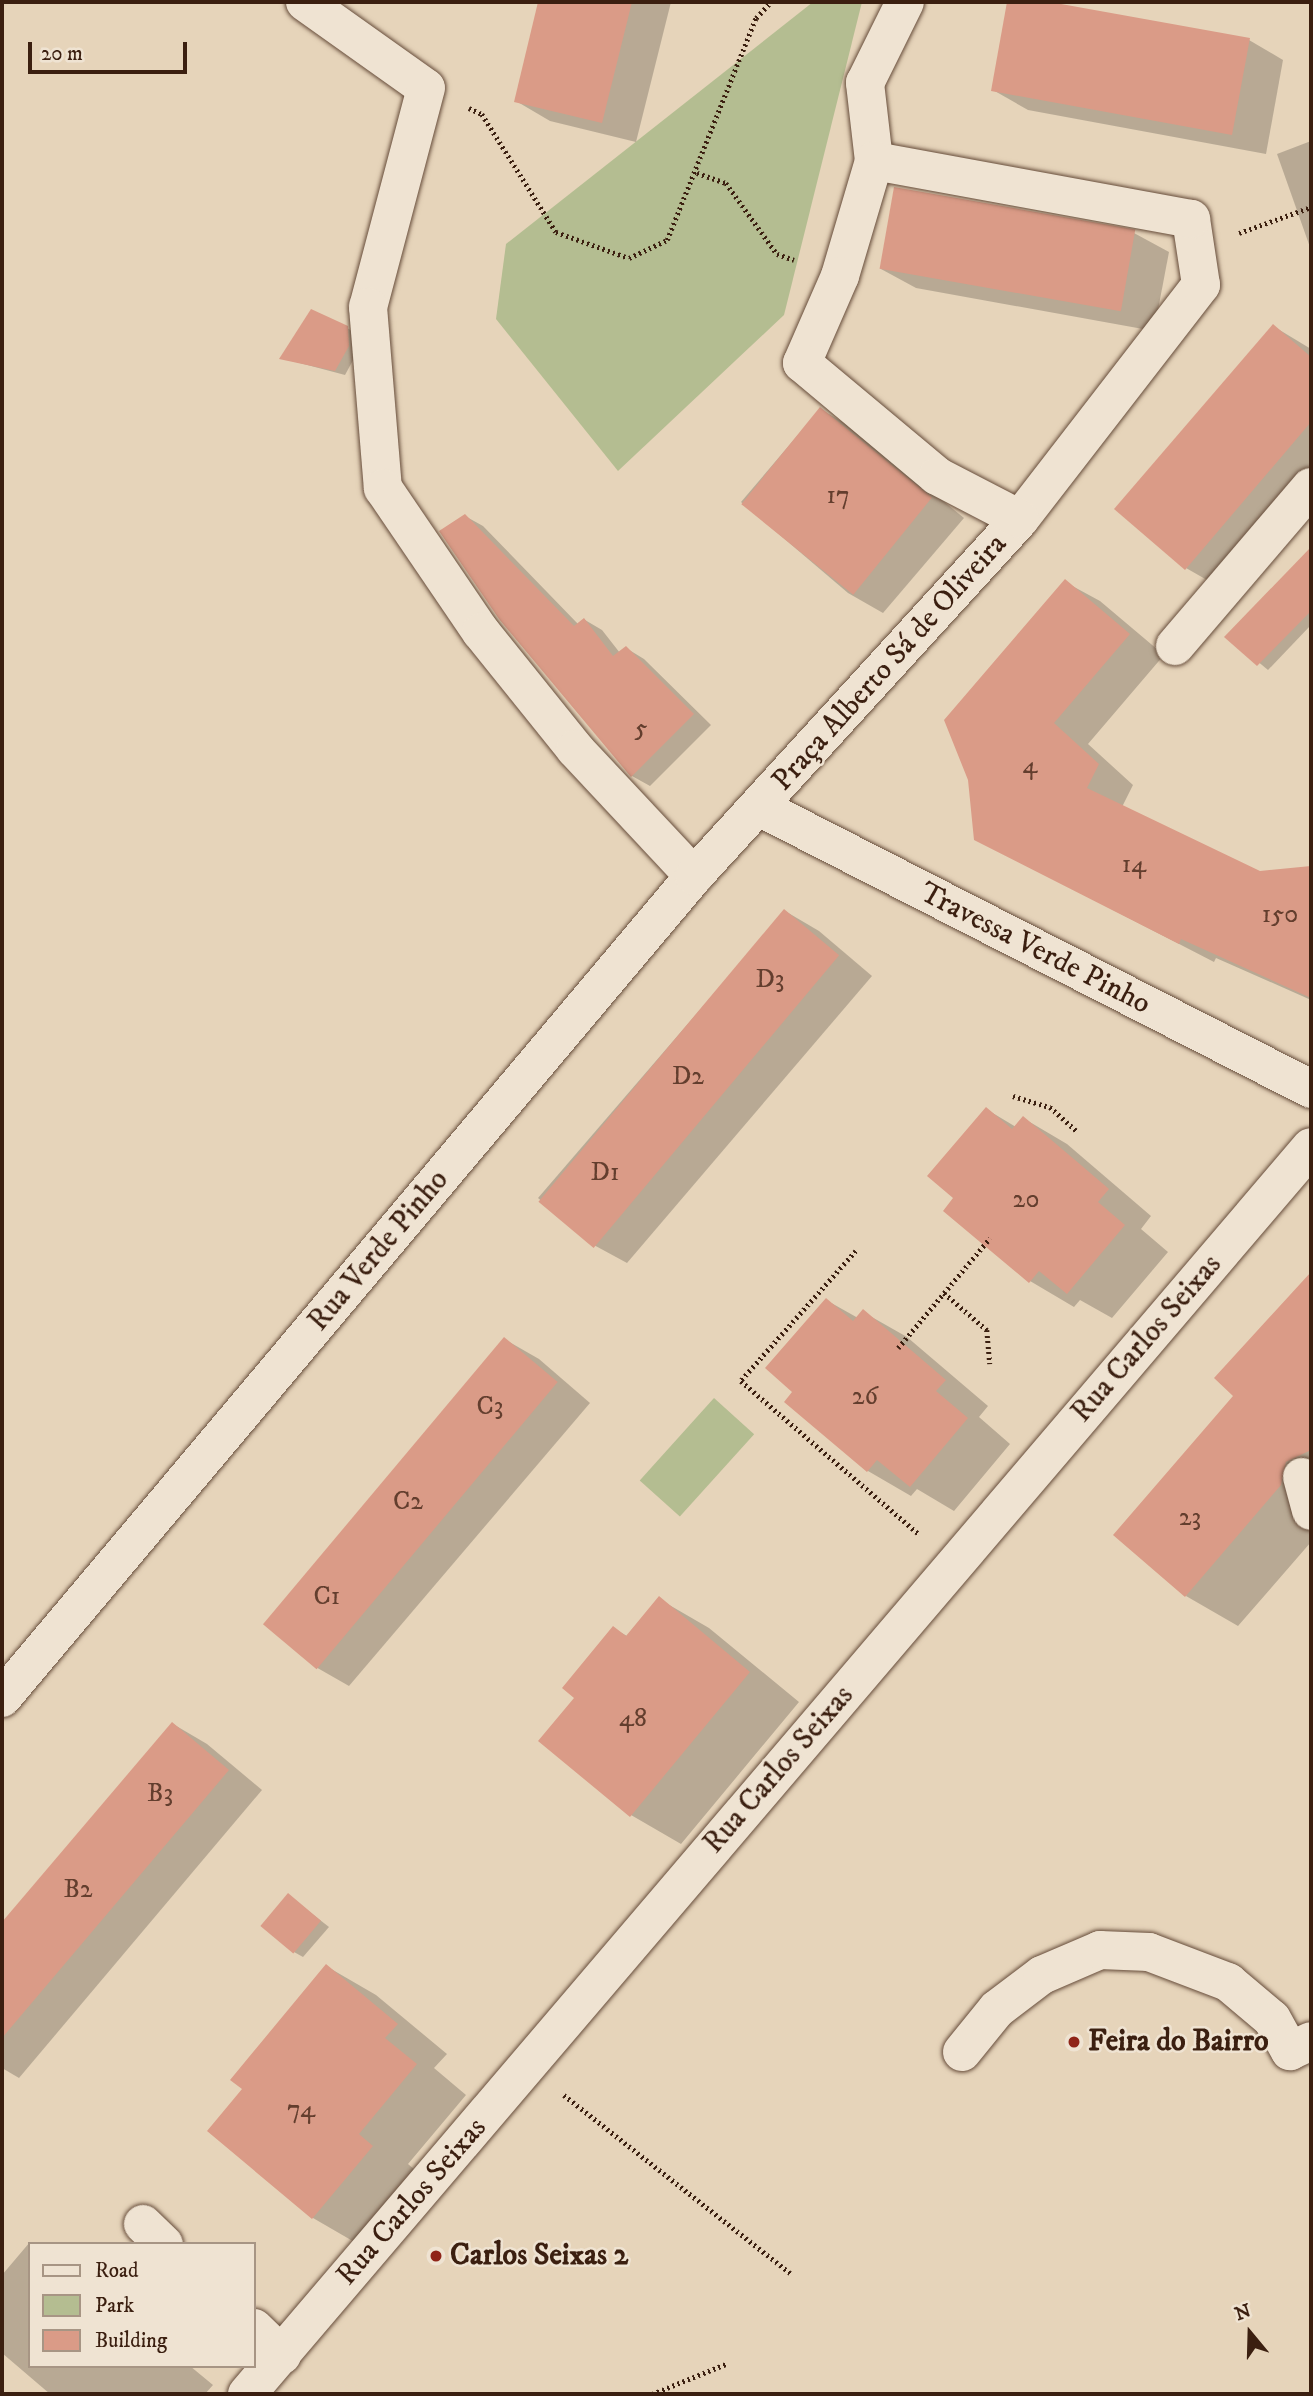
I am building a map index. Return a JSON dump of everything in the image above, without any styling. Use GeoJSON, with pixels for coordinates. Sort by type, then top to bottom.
{"type":"FeatureCollection","features":[{"type":"Feature","properties":{"kind":"street"},"geometry":{"type":"LineString","coordinates":[[305,2],[426,88],[368,307],[383,488],[490,642],[575,749],[694,876]]}},
{"type":"Feature","properties":{"kind":"street"},"geometry":{"type":"LineString","coordinates":[[874,161],[865,83],[905,2]]}},
{"type":"Feature","properties":{"kind":"street","name":"Praça Alberto Sá de Oliveira"},"geometry":{"type":"LineString","coordinates":[[759,807],[1020,519],[1201,285],[1191,219],[874,161],[840,276],[802,363],[937,476],[1020,519]]}},
{"type":"Feature","properties":{"kind":"street"},"geometry":{"type":"LineString","coordinates":[[1175,646],[1311,487]]}},
{"type":"Feature","properties":{"kind":"street","name":"Rua Verde Pinho"},"geometry":{"type":"LineString","coordinates":[[2,1698],[694,876],[759,807]]}},
{"type":"Feature","properties":{"kind":"street","name":"Travessa Verde Pinho"},"geometry":{"type":"LineString","coordinates":[[759,807],[1311,1089]]}},
{"type":"Feature","properties":{"kind":"street","name":"Rua Carlos Seixas"},"geometry":{"type":"LineString","coordinates":[[247,2394],[1311,1147]]}},
{"type":"Feature","properties":{"kind":"street"},"geometry":{"type":"LineString","coordinates":[[961,2052],[998,2008],[1042,1975],[1100,1950],[1149,1952],[1228,1982],[1272,2019],[1290,2051],[1311,2041]]}},
{"type":"Feature","properties":{"kind":"street"},"geometry":{"type":"LineString","coordinates":[[256,2330],[282,2355]]}},
{"type":"Feature","properties":{"kind":"path"},"geometry":{"type":"LineString","coordinates":[[426,88],[482,114],[556,232],[629,258],[667,240],[697,173],[755,18],[771,2]]}},
{"type":"Feature","properties":{"kind":"path"},"geometry":{"type":"LineString","coordinates":[[697,173],[726,183],[777,254]]}},
{"type":"Feature","properties":{"kind":"path"},"geometry":{"type":"LineString","coordinates":[[1283,218],[1311,207]]}},
{"type":"Feature","properties":{"kind":"path"},"geometry":{"type":"LineString","coordinates":[[1013,1096],[1050,1107],[1078,1132]]}},
{"type":"Feature","properties":{"kind":"path"},"geometry":{"type":"LineString","coordinates":[[898,1348],[990,1238]]}},
{"type":"Feature","properties":{"kind":"path"},"geometry":{"type":"LineString","coordinates":[[856,1251],[741,1381],[954,1565]]}},
{"type":"Feature","properties":{"kind":"path"},"geometry":{"type":"LineString","coordinates":[[944,1293],[987,1330],[990,1364]]}},
{"type":"Feature","properties":{"kind":"path"},"geometry":{"type":"LineString","coordinates":[[573,2102],[793,2275]]}},
{"type":"Feature","properties":{"kind":"path"},"geometry":{"type":"LineString","coordinates":[[652,2394],[726,2364]]}},
{"type":"Feature","properties":{"kind":"green space"},"geometry":{"type":"Polygon","coordinates":[[[813,2],[862,2],[784,315],[618,471],[496,319],[506,244],[813,2]]]}},
{"type":"Feature","properties":{"kind":"green space"},"geometry":{"type":"Polygon","coordinates":[[[714,1398],[754,1434],[680,1517],[640,1480],[714,1398]]]}},
{"type":"Feature","properties":{"kind":"building"},"geometry":{"type":"Polygon","coordinates":[[[538,2],[632,2],[602,123],[514,102],[538,2]]]}},
{"type":"Feature","properties":{"kind":"building"},"geometry":{"type":"Polygon","coordinates":[[[1007,2],[1050,2],[1250,38],[1232,135],[991,91],[1007,2]]]}},
{"type":"Feature","properties":{"kind":"building"},"geometry":{"type":"Polygon","coordinates":[[[894,187],[1135,230],[1121,311],[880,269],[894,187]]]}},
{"type":"Feature","properties":{"kind":"building"},"geometry":{"type":"Polygon","coordinates":[[[311,309],[348,326],[349,346],[335,371],[279,359],[311,309]]]}},
{"type":"Feature","properties":{"kind":"building"},"geometry":{"type":"Polygon","coordinates":[[[1273,324],[1311,357],[1311,422],[1185,570],[1114,509],[1273,324]]]}},
{"type":"Feature","properties":{"kind":"building"},"geometry":{"type":"Polygon","coordinates":[[[820,407],[932,498],[853,595],[741,504],[820,407]]]}},
{"type":"Feature","properties":{"kind":"building"},"geometry":{"type":"Polygon","coordinates":[[[465,514],[574,626],[584,618],[613,656],[626,646],[694,714],[631,777],[499,619],[439,531],[465,514]]]}},
{"type":"Feature","properties":{"kind":"building"},"geometry":{"type":"Polygon","coordinates":[[[1311,547],[1311,611],[1257,666],[1224,637],[1311,547]]]}},
{"type":"Feature","properties":{"kind":"building"},"geometry":{"type":"Polygon","coordinates":[[[1065,579],[1130,634],[1054,723],[1099,764],[1087,788],[1260,871],[1311,866],[1311,998],[1181,939],[1179,944],[974,840],[968,780],[944,720],[1065,579]]]}},
{"type":"Feature","properties":{"kind":"building"},"geometry":{"type":"Polygon","coordinates":[[[784,909],[839,955],[594,1248],[538,1202],[784,909]]]}},
{"type":"Feature","properties":{"kind":"building"},"geometry":{"type":"Polygon","coordinates":[[[986,1107],[1012,1129],[1023,1116],[1075,1160],[1109,1189],[1098,1202],[1125,1225],[1067,1294],[1039,1271],[1029,1283],[943,1211],[953,1198],[927,1176],[986,1107]]]}},
{"type":"Feature","properties":{"kind":"building"},"geometry":{"type":"Polygon","coordinates":[[[1311,1272],[1311,1450],[1286,1462],[1281,1485],[1185,1597],[1113,1535],[1233,1396],[1214,1378],[1311,1272]]]}},
{"type":"Feature","properties":{"kind":"building"},"geometry":{"type":"Polygon","coordinates":[[[826,1298],[853,1321],[863,1309],[946,1380],[936,1391],[968,1418],[910,1487],[877,1460],[867,1472],[784,1402],[792,1392],[765,1368],[826,1298]]]}},
{"type":"Feature","properties":{"kind":"building"},"geometry":{"type":"Polygon","coordinates":[[[504,1337],[558,1382],[317,1669],[263,1624],[504,1337]]]}},
{"type":"Feature","properties":{"kind":"building"},"geometry":{"type":"Polygon","coordinates":[[[659,1596],[750,1672],[630,1817],[538,1741],[574,1698],[562,1688],[613,1626],[626,1636],[659,1596]]]}},
{"type":"Feature","properties":{"kind":"building"},"geometry":{"type":"Polygon","coordinates":[[[172,1722],[229,1770],[2,2038],[2,1922],[172,1722]]]}},
{"type":"Feature","properties":{"kind":"building"},"geometry":{"type":"Polygon","coordinates":[[[288,1893],[321,1921],[293,1954],[260,1926],[288,1893]]]}},
{"type":"Feature","properties":{"kind":"building"},"geometry":{"type":"Polygon","coordinates":[[[326,1964],[398,2024],[385,2038],[417,2064],[359,2134],[373,2146],[312,2219],[207,2131],[242,2089],[230,2080],[326,1964]]]}},
{"type":"Feature","properties":{"kind":"place","name":"Feira do Bairro"},"geometry":{"type":"Point","coordinates":[1074,2042]}},
{"type":"Feature","properties":{"kind":"place","name":"Carlos Seixas 2"},"geometry":{"type":"Point","coordinates":[436,2256]}}]}
